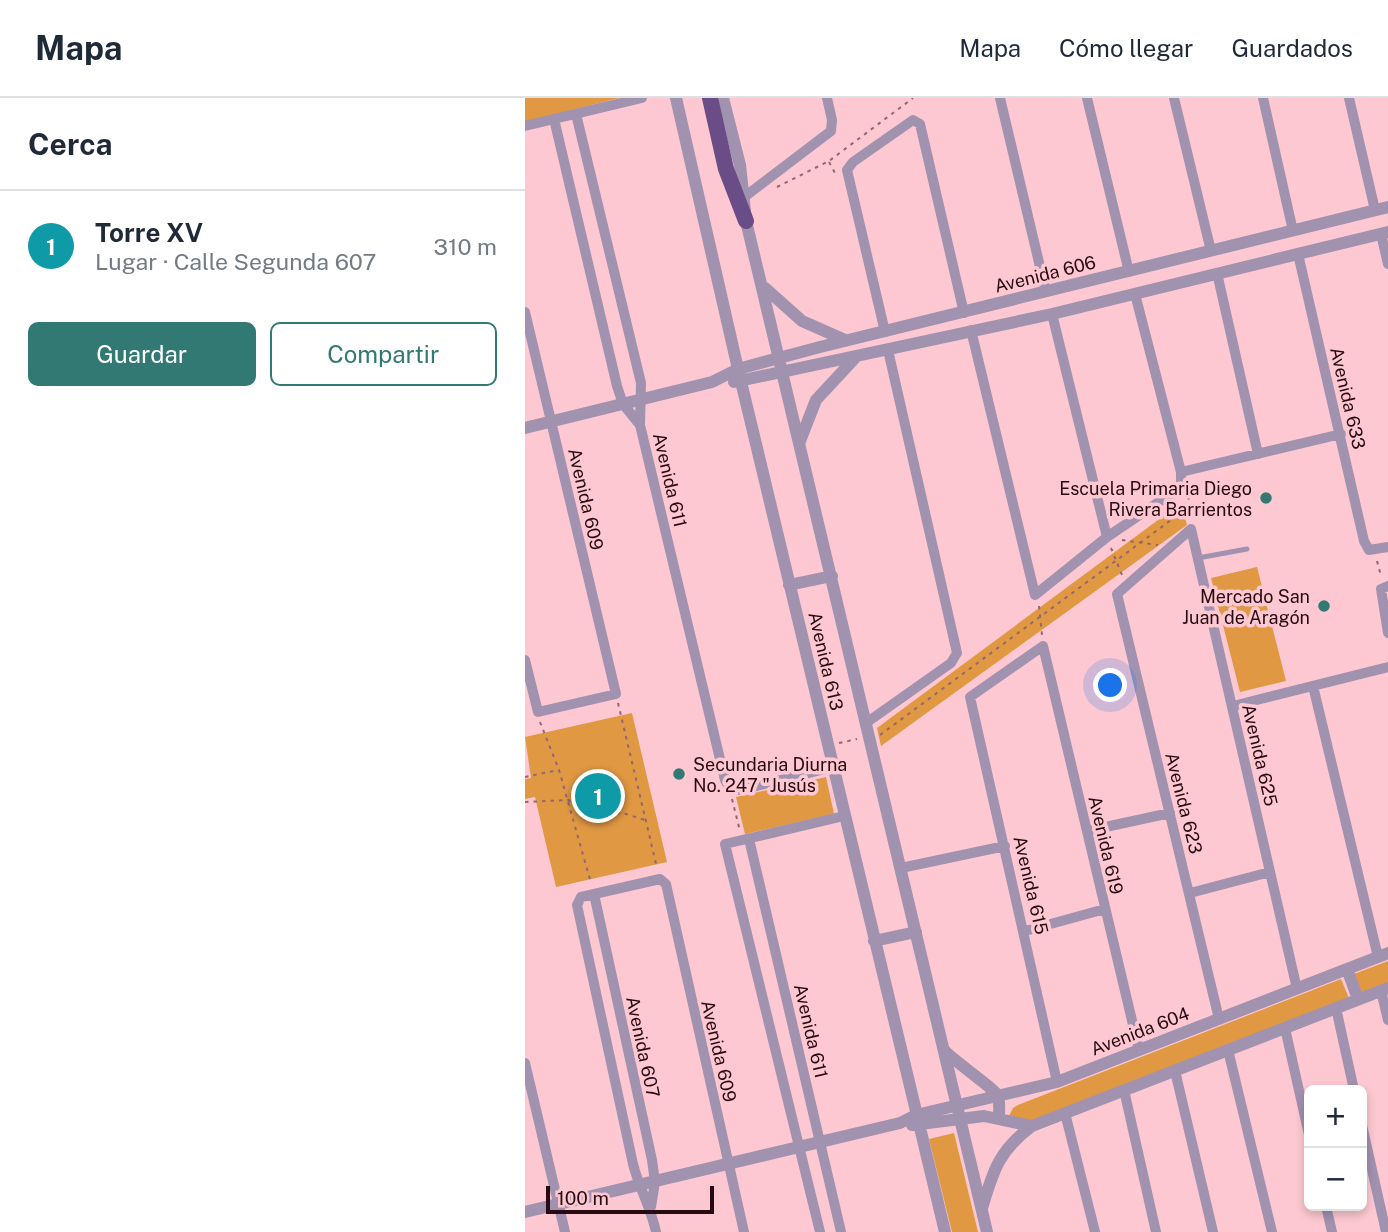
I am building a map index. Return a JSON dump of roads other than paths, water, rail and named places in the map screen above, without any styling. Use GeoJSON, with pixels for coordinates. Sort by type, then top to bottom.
{"type":"FeatureCollection","features":[{"type":"Feature","properties":{"kind":"highway"},"geometry":{"type":"LineString","coordinates":[[710,98],[726,170],[746,220]]}},
{"type":"Feature","properties":{"kind":"street"},"geometry":{"type":"LineString","coordinates":[[525,126],[642,98]]}},
{"type":"Feature","properties":{"kind":"street","name":"Avenida 613"},"geometry":{"type":"LineString","coordinates":[[676,98],[739,376],[945,1232]]}},
{"type":"Feature","properties":{"kind":"street","name":"Avenida 613"},"geometry":{"type":"LineString","coordinates":[[723,98],[740,165],[746,220],[988,1232]]}},
{"type":"Feature","properties":{"kind":"street"},"geometry":{"type":"LineString","coordinates":[[743,198],[833,127],[827,98]]}},
{"type":"Feature","properties":{"kind":"street"},"geometry":{"type":"LineString","coordinates":[[1000,98],[1046,292]]}},
{"type":"Feature","properties":{"kind":"street"},"geometry":{"type":"LineString","coordinates":[[1087,98],[1129,272]]}},
{"type":"Feature","properties":{"kind":"street"},"geometry":{"type":"LineString","coordinates":[[1174,98],[1211,251]]}},
{"type":"Feature","properties":{"kind":"street"},"geometry":{"type":"LineString","coordinates":[[1263,98],[1293,231]]}},
{"type":"Feature","properties":{"kind":"street"},"geometry":{"type":"LineString","coordinates":[[1349,98],[1382,209]]}},
{"type":"Feature","properties":{"kind":"street","name":"Avenida 611"},"geometry":{"type":"LineString","coordinates":[[576,114],[643,399],[640,425],[729,788],[740,790],[833,767]]}},
{"type":"Feature","properties":{"kind":"street","name":"Avenida 611"},"geometry":{"type":"LineString","coordinates":[[554,119],[623,404],[640,425]]}},
{"type":"Feature","properties":{"kind":"street"},"geometry":{"type":"LineString","coordinates":[[885,332],[848,170],[863,154],[913,120],[920,124],[964,313]]}},
{"type":"Feature","properties":{"kind":"street","name":"Avenida 606"},"geometry":{"type":"LineString","coordinates":[[739,376],[780,358],[831,344],[1382,209]]}},
{"type":"Feature","properties":{"kind":"street"},"geometry":{"type":"LineString","coordinates":[[1384,233],[1388,264]]}},
{"type":"Feature","properties":{"kind":"street","name":"Avenida 606"},"geometry":{"type":"LineString","coordinates":[[525,428],[739,376],[784,374],[1052,314],[1384,233]]}},
{"type":"Feature","properties":{"kind":"street","name":"Avenida 633"},"geometry":{"type":"LineString","coordinates":[[1298,254],[1372,550],[1388,547]]}},
{"type":"Feature","properties":{"kind":"street"},"geometry":{"type":"LineString","coordinates":[[1176,260],[1182,282]]}},
{"type":"Feature","properties":{"kind":"street"},"geometry":{"type":"LineString","coordinates":[[1217,273],[1258,454]]}},
{"type":"Feature","properties":{"kind":"street"},"geometry":{"type":"LineString","coordinates":[[764,288],[801,321],[845,341]]}},
{"type":"Feature","properties":{"kind":"street"},"geometry":{"type":"LineString","coordinates":[[971,330],[1035,595],[1107,537],[1181,487],[1181,472],[1135,294]]}},
{"type":"Feature","properties":{"kind":"street","name":"Avenida 609"},"geometry":{"type":"LineString","coordinates":[[525,312],[616,694],[538,712],[525,660]]}},
{"type":"Feature","properties":{"kind":"street"},"geometry":{"type":"LineString","coordinates":[[1052,314],[1107,537]]}},
{"type":"Feature","properties":{"kind":"street"},"geometry":{"type":"LineString","coordinates":[[831,344],[836,362]]}},
{"type":"Feature","properties":{"kind":"street"},"geometry":{"type":"LineString","coordinates":[[866,723],[951,663],[957,653],[888,350]]}},
{"type":"Feature","properties":{"kind":"street"},"geometry":{"type":"LineString","coordinates":[[800,441],[816,400],[856,357]]}},
{"type":"Feature","properties":{"kind":"street"},"geometry":{"type":"LineString","coordinates":[[1181,472],[1341,434]]}},
{"type":"Feature","properties":{"kind":"street","name":"Avenida 625"},"geometry":{"type":"LineString","coordinates":[[1117,594],[1191,529],[1297,989]]}},
{"type":"Feature","properties":{"kind":"street"},"geometry":{"type":"LineString","coordinates":[[789,585],[832,576]]}},
{"type":"Feature","properties":{"kind":"street"},"geometry":{"type":"LineString","coordinates":[[1385,588],[1388,634]]}},
{"type":"Feature","properties":{"kind":"street","name":"Avenida 623"},"geometry":{"type":"LineString","coordinates":[[1117,594],[1219,1019]]}},
{"type":"Feature","properties":{"kind":"street","name":"Avenida 615"},"geometry":{"type":"LineString","coordinates":[[1043,646],[970,697],[1057,1082]]}},
{"type":"Feature","properties":{"kind":"street","name":"Avenida 619"},"geometry":{"type":"LineString","coordinates":[[1043,646],[1139,1050]]}},
{"type":"Feature","properties":{"kind":"street"},"geometry":{"type":"LineString","coordinates":[[1233,706],[1388,667]]}},
{"type":"Feature","properties":{"kind":"street"},"geometry":{"type":"LineString","coordinates":[[1313,686],[1383,955]]}},
{"type":"Feature","properties":{"kind":"street"},"geometry":{"type":"LineString","coordinates":[[1087,831],[1170,813]]}},
{"type":"Feature","properties":{"kind":"street"},"geometry":{"type":"LineString","coordinates":[[820,1232],[726,844],[844,816]]}},
{"type":"Feature","properties":{"kind":"street","name":"Avenida 611"},"geometry":{"type":"LineString","coordinates":[[745,839],[821,1141],[841,1232]]}},
{"type":"Feature","properties":{"kind":"street"},"geometry":{"type":"LineString","coordinates":[[901,868],[1005,846]]}},
{"type":"Feature","properties":{"kind":"street"},"geometry":{"type":"LineString","coordinates":[[1190,893],[1270,872]]}},
{"type":"Feature","properties":{"kind":"street","name":"Avenida 609"},"geometry":{"type":"LineString","coordinates":[[594,894],[660,879],[666,884],[744,1232]]}},
{"type":"Feature","properties":{"kind":"street","name":"Avenida 607"},"geometry":{"type":"LineString","coordinates":[[651,1207],[655,1182],[594,894],[577,900],[639,1186],[651,1207],[656,1232]]}},
{"type":"Feature","properties":{"kind":"street"},"geometry":{"type":"LineString","coordinates":[[1025,931],[1105,909]]}},
{"type":"Feature","properties":{"kind":"street"},"geometry":{"type":"LineString","coordinates":[[874,941],[916,932]]}},
{"type":"Feature","properties":{"kind":"street","name":"Avenida 604"},"geometry":{"type":"LineString","coordinates":[[525,1212],[821,1141],[958,1112],[998,1097],[1057,1082],[1383,955]]}},
{"type":"Feature","properties":{"kind":"street"},"geometry":{"type":"LineString","coordinates":[[1347,969],[1359,999]]}},
{"type":"Feature","properties":{"kind":"street"},"geometry":{"type":"LineString","coordinates":[[982,1208],[1001,1155],[1011,1142],[1032,1126],[1384,989],[1388,1020]]}},
{"type":"Feature","properties":{"kind":"street"},"geometry":{"type":"LineString","coordinates":[[1336,1008],[1353,1085]]}},
{"type":"Feature","properties":{"kind":"street"},"geometry":{"type":"LineString","coordinates":[[1285,1028],[1304,1113]]}},
{"type":"Feature","properties":{"kind":"street"},"geometry":{"type":"LineString","coordinates":[[943,1049],[960,1067],[994,1090],[998,1097],[999,1119]]}},
{"type":"Feature","properties":{"kind":"street"},"geometry":{"type":"LineString","coordinates":[[1228,1050],[1272,1232]]}},
{"type":"Feature","properties":{"kind":"street"},"geometry":{"type":"LineString","coordinates":[[525,1063],[565,1232]]}},
{"type":"Feature","properties":{"kind":"street"},"geometry":{"type":"LineString","coordinates":[[1175,1071],[1213,1232]]}},
{"type":"Feature","properties":{"kind":"street"},"geometry":{"type":"LineString","coordinates":[[1124,1090],[1156,1232]]}},
{"type":"Feature","properties":{"kind":"street","name":"Avenida 604"},"geometry":{"type":"LineString","coordinates":[[958,1112],[1032,1126]]}},
{"type":"Feature","properties":{"kind":"street"},"geometry":{"type":"LineString","coordinates":[[1065,1113],[1095,1232]]}},
{"type":"Feature","properties":{"kind":"street"},"geometry":{"type":"LineString","coordinates":[[1367,1147],[1386,1232]]}},
{"type":"Feature","properties":{"kind":"street"},"geometry":{"type":"LineString","coordinates":[[1327,1211],[1332,1232]]}},
{"type":"Feature","properties":{"kind":"lane"},"geometry":{"type":"LineString","coordinates":[[1198,558],[1247,549]]}},
{"type":"Feature","properties":{"kind":"place","name":"Escuela Primaria Diego Rivera Barrientos"},"geometry":{"type":"Point","coordinates":[1266,498]}},
{"type":"Feature","properties":{"kind":"place","name":"Mercado San Juan de Aragón"},"geometry":{"type":"Point","coordinates":[1324,606]}},
{"type":"Feature","properties":{"kind":"place","name":"Secundaria Diurna No. 247 \"Jusús"},"geometry":{"type":"Point","coordinates":[679,774]}},
{"type":"Feature","properties":{"kind":"place","name":"Torre XV"},"geometry":{"type":"Point","coordinates":[598,796]}}]}
